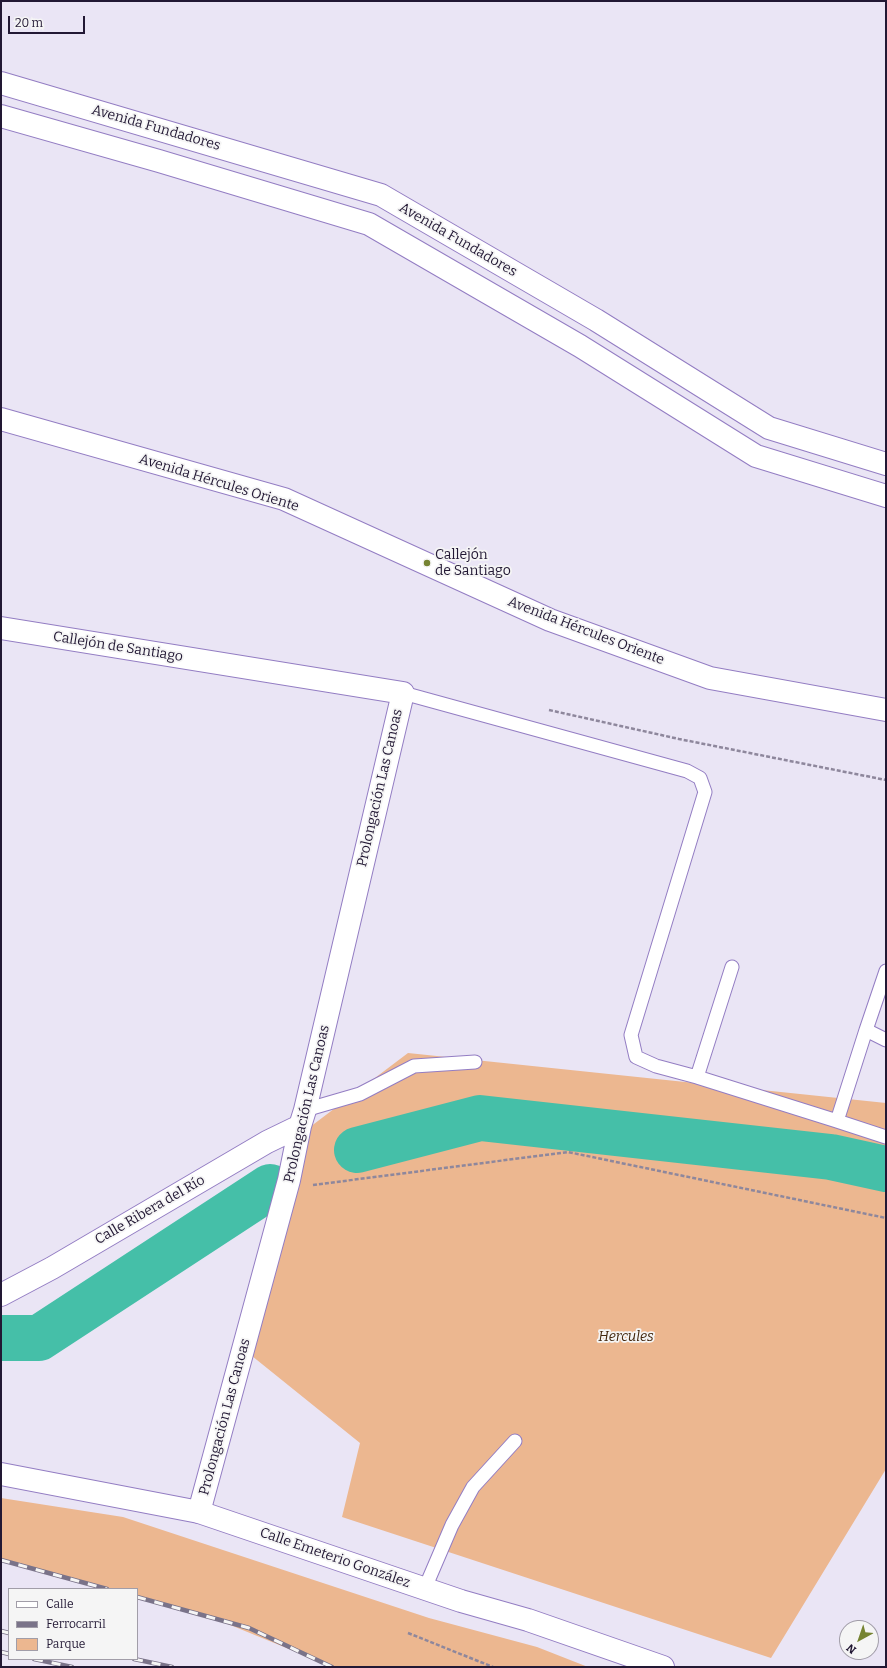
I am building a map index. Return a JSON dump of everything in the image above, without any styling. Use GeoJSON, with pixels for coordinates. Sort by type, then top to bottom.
{"type":"FeatureCollection","features":[{"type":"Feature","properties":{"kind":"street","name":"Avenida Fundadores"},"geometry":{"type":"LineString","coordinates":[[1,83],[381,196],[596,320],[769,428],[886,464]]}},
{"type":"Feature","properties":{"kind":"street"},"geometry":{"type":"LineString","coordinates":[[1,116],[159,161],[369,224],[580,346],[756,456],[886,496]]}},
{"type":"Feature","properties":{"kind":"street","name":"Avenida Hércules Oriente"},"geometry":{"type":"LineString","coordinates":[[1,419],[284,499],[550,620],[710,678],[886,710]]}},
{"type":"Feature","properties":{"kind":"street","name":"Callejón de Santiago"},"geometry":{"type":"LineString","coordinates":[[1,628],[403,693]]}},
{"type":"Feature","properties":{"kind":"street","name":"Prolongación Las Canoas"},"geometry":{"type":"LineString","coordinates":[[199,1512],[287,1190],[302,1118],[403,693]]}},
{"type":"Feature","properties":{"kind":"street","name":"Calle Ribera del Río"},"geometry":{"type":"LineString","coordinates":[[1,1295],[52,1268],[260,1146],[302,1118]]}},
{"type":"Feature","properties":{"kind":"street","name":"Calle Emeterio González"},"geometry":{"type":"LineString","coordinates":[[1,1474],[199,1512],[461,1601],[528,1620],[663,1667]]}},
{"type":"Feature","properties":{"kind":"lane","name":"Callejón de Santiago"},"geometry":{"type":"LineString","coordinates":[[403,693],[687,771],[700,778],[705,792],[631,1035],[636,1057],[656,1066],[697,1077]]}},
{"type":"Feature","properties":{"kind":"lane"},"geometry":{"type":"LineString","coordinates":[[732,967],[697,1077],[886,1137]]}},
{"type":"Feature","properties":{"kind":"lane"},"geometry":{"type":"LineString","coordinates":[[837,1121],[886,971]]}},
{"type":"Feature","properties":{"kind":"lane"},"geometry":{"type":"LineString","coordinates":[[866,1030],[886,1040]]}},
{"type":"Feature","properties":{"kind":"lane"},"geometry":{"type":"LineString","coordinates":[[302,1118],[360,1094],[414,1066],[475,1062]]}},
{"type":"Feature","properties":{"kind":"lane"},"geometry":{"type":"LineString","coordinates":[[425,1588],[452,1525],[473,1487],[515,1441]]}},
{"type":"Feature","properties":{"kind":"path"},"geometry":{"type":"LineString","coordinates":[[287,1190],[343,1180],[568,1152],[886,1218]]}},
{"type":"Feature","properties":{"kind":"path"},"geometry":{"type":"LineString","coordinates":[[408,1633],[494,1667]]}},
{"type":"Feature","properties":{"kind":"green space","name":"Hercules"},"geometry":{"type":"Polygon","coordinates":[[[408,1053],[886,1103],[886,1469],[771,1658],[342,1517],[360,1443],[252,1356],[310,1127],[408,1053]]]}},
{"type":"Feature","properties":{"kind":"green space"},"geometry":{"type":"Polygon","coordinates":[[[1,1498],[123,1517],[429,1618],[537,1647],[588,1667],[333,1667],[223,1622],[138,1598],[138,1588],[101,1588],[1,1560],[1,1498]]]}},
{"type":"Feature","properties":{"kind":"waterway"},"geometry":{"type":"LineString","coordinates":[[357,1150],[480,1118],[831,1157],[886,1169]]}},
{"type":"Feature","properties":{"kind":"waterway"},"geometry":{"type":"LineString","coordinates":[[1,1338],[39,1338],[270,1187]]}},
{"type":"Feature","properties":{"kind":"railway"},"geometry":{"type":"LineString","coordinates":[[1,1560],[103,1588]]}},
{"type":"Feature","properties":{"kind":"railway"},"geometry":{"type":"LineString","coordinates":[[138,1597],[249,1628],[332,1667]]}},
{"type":"Feature","properties":{"kind":"railway"},"geometry":{"type":"LineString","coordinates":[[1,1631],[8,1633]]}},
{"type":"Feature","properties":{"kind":"railway"},"geometry":{"type":"LineString","coordinates":[[1,1652],[8,1654]]}},
{"type":"Feature","properties":{"kind":"railway"},"geometry":{"type":"LineString","coordinates":[[39,1660],[72,1667]]}},
{"type":"Feature","properties":{"kind":"railway"},"geometry":{"type":"LineString","coordinates":[[138,1660],[172,1667]]}},
{"type":"Feature","properties":{"kind":"place","name":"Callejón de Santiago"},"geometry":{"type":"Point","coordinates":[427,563]}}]}
